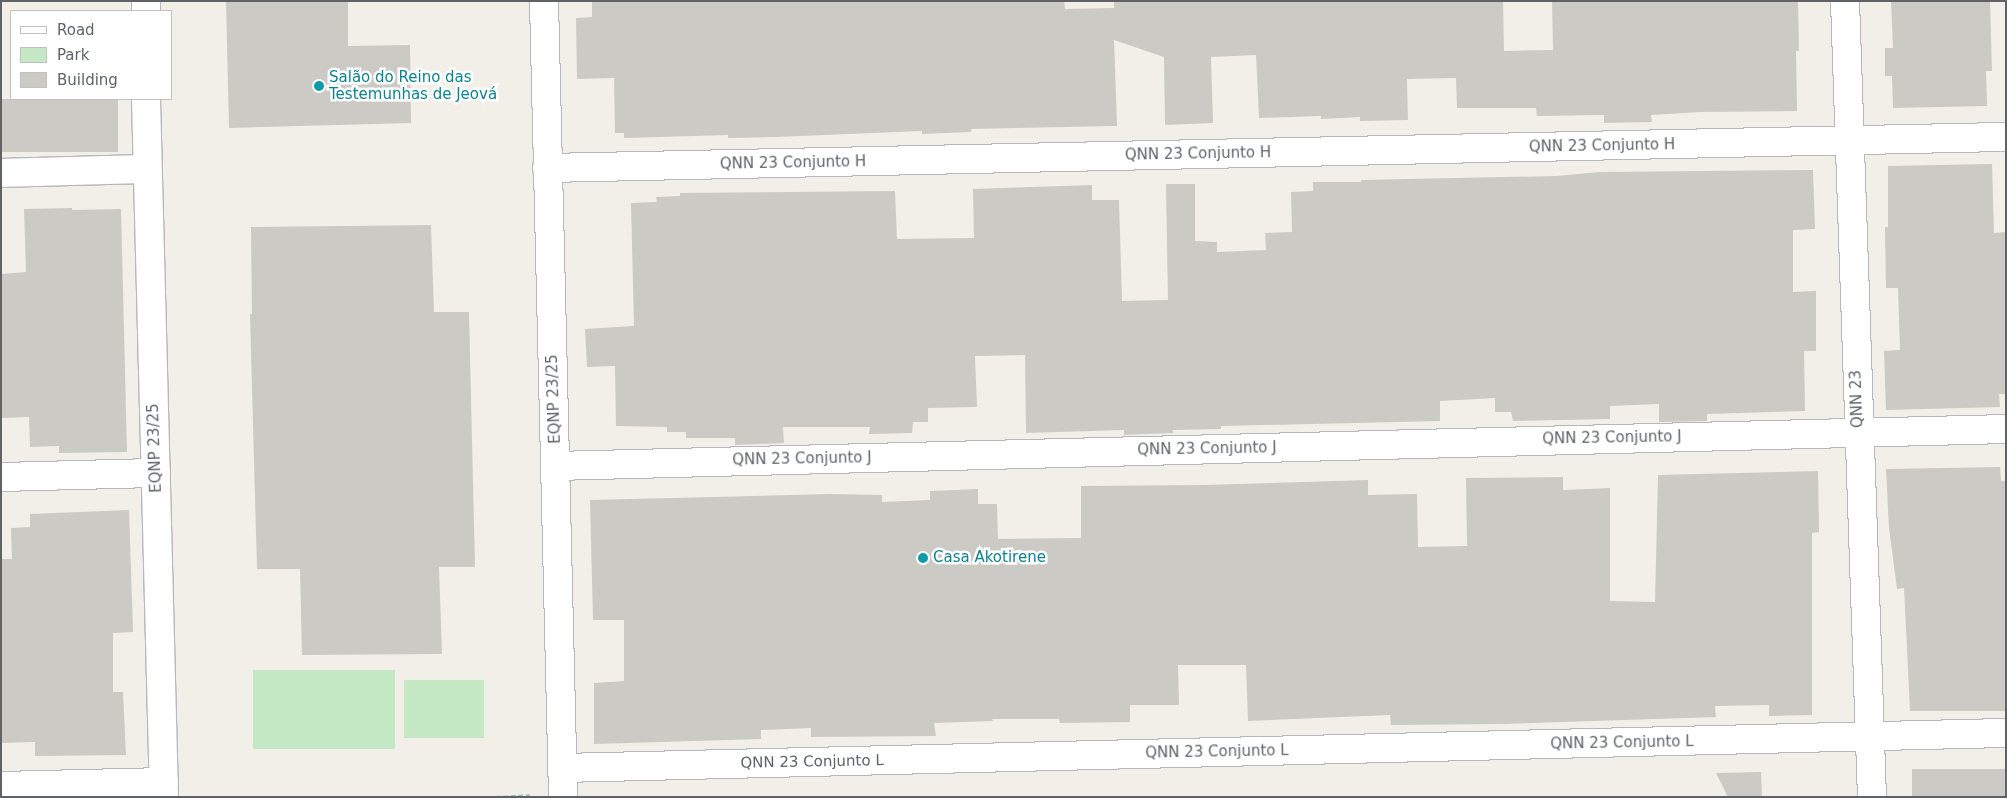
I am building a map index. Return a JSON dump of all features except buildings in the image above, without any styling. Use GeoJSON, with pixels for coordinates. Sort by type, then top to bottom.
{"type":"FeatureCollection","features":[{"type":"Feature","properties":{"kind":"street","name":"EQNP 23/25"},"geometry":{"type":"LineString","coordinates":[[544,1],[563,797]]}},
{"type":"Feature","properties":{"kind":"street","name":"QNN 23"},"geometry":{"type":"LineString","coordinates":[[1845,1],[1848,141],[1872,797]]}},
{"type":"Feature","properties":{"kind":"street","name":"EQNP 23/25"},"geometry":{"type":"LineString","coordinates":[[146,100],[164,789]]}},
{"type":"Feature","properties":{"kind":"street","name":"QNN 23 Conjunto H"},"geometry":{"type":"LineString","coordinates":[[548,168],[1848,141],[2006,136]]}},
{"type":"Feature","properties":{"kind":"street"},"geometry":{"type":"LineString","coordinates":[[1,173],[147,169]]}},
{"type":"Feature","properties":{"kind":"street","name":"QNN 23 Conjunto J"},"geometry":{"type":"LineString","coordinates":[[555,466],[2006,429]]}},
{"type":"Feature","properties":{"kind":"street"},"geometry":{"type":"LineString","coordinates":[[1,477],[156,473]]}},
{"type":"Feature","properties":{"kind":"street","name":"QNN 23 Conjunto L"},"geometry":{"type":"LineString","coordinates":[[562,768],[2006,733]]}},
{"type":"Feature","properties":{"kind":"street"},"geometry":{"type":"LineString","coordinates":[[1,786],[164,789]]}},
{"type":"Feature","properties":{"kind":"path"},"geometry":{"type":"LineString","coordinates":[[496,797],[530,795]]}},
{"type":"Feature","properties":{"kind":"green space"},"geometry":{"type":"Polygon","coordinates":[[[253,670],[395,670],[395,749],[253,749],[253,670]]]}},
{"type":"Feature","properties":{"kind":"green space"},"geometry":{"type":"Polygon","coordinates":[[[404,680],[484,680],[484,738],[404,738],[404,680]]]}},
{"type":"Feature","properties":{"kind":"place","name":"Salão do Reino das Testemunhas de Jeová"},"geometry":{"type":"Point","coordinates":[319,86]}},
{"type":"Feature","properties":{"kind":"place","name":"Casa Akotirene"},"geometry":{"type":"Point","coordinates":[923,558]}}]}
